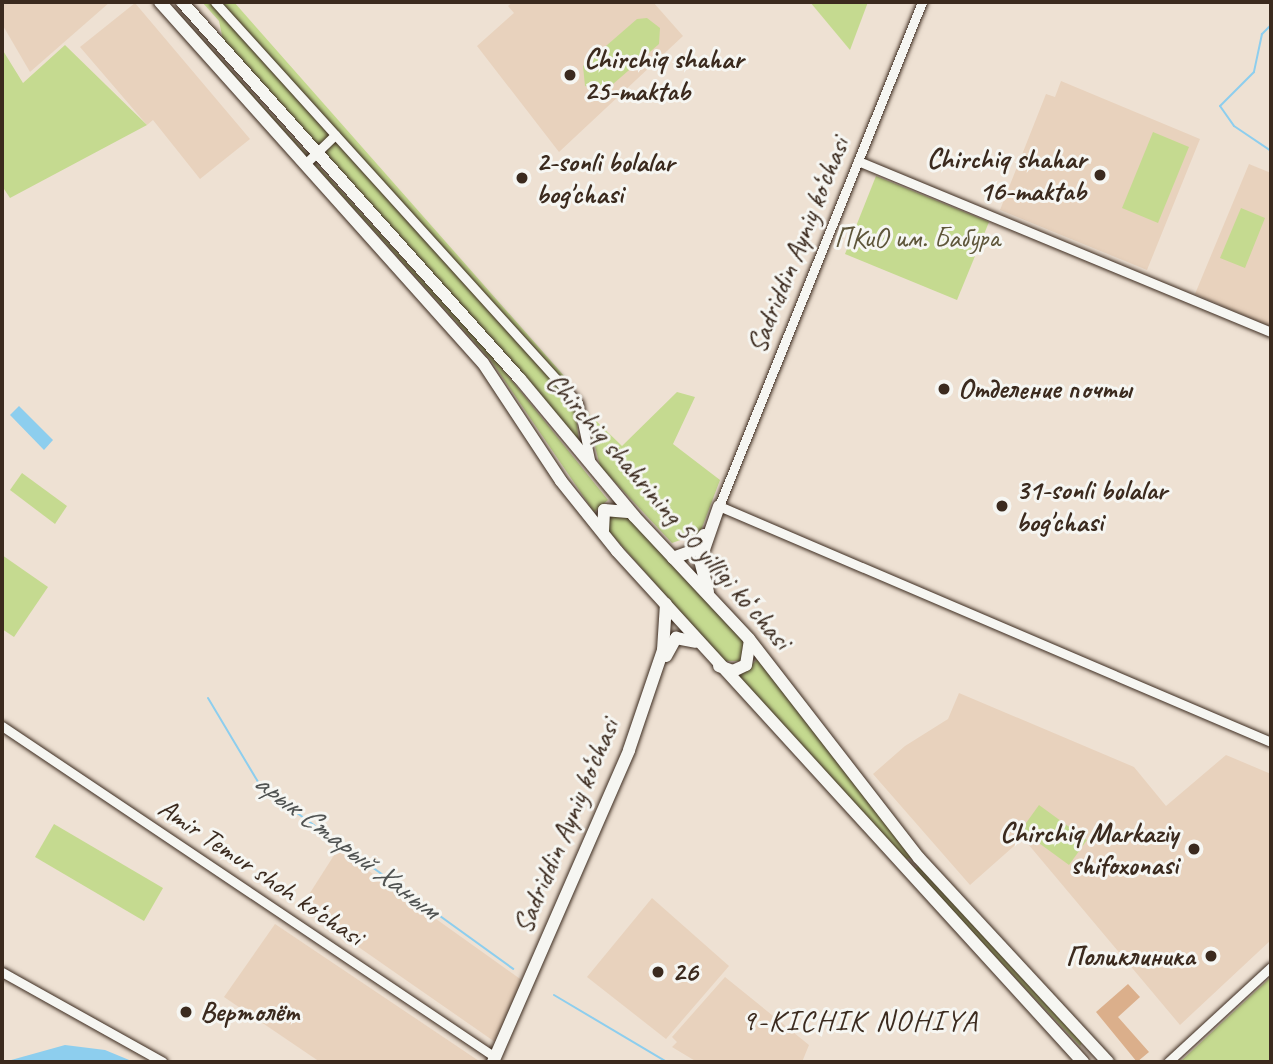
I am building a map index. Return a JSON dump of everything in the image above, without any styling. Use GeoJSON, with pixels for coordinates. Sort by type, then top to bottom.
{"type":"FeatureCollection","features":[{"type":"Feature","properties":{"kind":"main road","name":"Chirchiq shahrining 50 yilligi koʻchasi"},"geometry":{"type":"LineString","coordinates":[[160,2],[483,363],[561,481],[608,539],[719,665],[1080,1059]]}},
{"type":"Feature","properties":{"kind":"main road","name":"Chirchiq shahrining 50 yilligi koʻchasi"},"geometry":{"type":"LineString","coordinates":[[182,2],[317,152],[634,516],[749,639],[919,858],[1108,1062]]}},
{"type":"Feature","properties":{"kind":"main road"},"geometry":{"type":"LineString","coordinates":[[673,558],[698,545],[719,506]]}},
{"type":"Feature","properties":{"kind":"main road"},"geometry":{"type":"LineString","coordinates":[[711,598],[701,561],[719,506]]}},
{"type":"Feature","properties":{"kind":"main road"},"geometry":{"type":"LineString","coordinates":[[608,539],[600,522],[604,510],[618,507],[634,516]]}},
{"type":"Feature","properties":{"kind":"main road","name":"Sadriddin Ayniy ko‘chasi"},"geometry":{"type":"LineString","coordinates":[[499,1061],[629,750],[663,650],[666,604]]}},
{"type":"Feature","properties":{"kind":"main road","name":"Sadriddin Ayniy ko‘chasi"},"geometry":{"type":"LineString","coordinates":[[499,1061],[635,752],[668,650],[682,636],[704,648]]}},
{"type":"Feature","properties":{"kind":"main road"},"geometry":{"type":"LineString","coordinates":[[719,665],[733,671],[746,665],[752,653],[749,639]]}},
{"type":"Feature","properties":{"kind":"main road"},"geometry":{"type":"LineString","coordinates":[[907,868],[919,858]]}},
{"type":"Feature","properties":{"kind":"main road"},"geometry":{"type":"LineString","coordinates":[[1080,1059],[1090,1043]]}},
{"type":"Feature","properties":{"kind":"street"},"geometry":{"type":"LineString","coordinates":[[215,2],[578,403],[591,466]]}},
{"type":"Feature","properties":{"kind":"street","name":"Sadriddin Ayniy ko‘chasi"},"geometry":{"type":"LineString","coordinates":[[719,506],[922,2]]}},
{"type":"Feature","properties":{"kind":"street"},"geometry":{"type":"LineString","coordinates":[[305,163],[335,135]]}},
{"type":"Feature","properties":{"kind":"street"},"geometry":{"type":"LineString","coordinates":[[858,161],[1271,332]]}},
{"type":"Feature","properties":{"kind":"street"},"geometry":{"type":"LineString","coordinates":[[719,506],[1271,742]]}},
{"type":"Feature","properties":{"kind":"street","name":"Amir Temur shoh ko‘chasi"},"geometry":{"type":"LineString","coordinates":[[2,726],[499,1061]]}},
{"type":"Feature","properties":{"kind":"street"},"geometry":{"type":"LineString","coordinates":[[1168,1062],[1271,967]]}},
{"type":"Feature","properties":{"kind":"street"},"geometry":{"type":"LineString","coordinates":[[2,972],[163,1062]]}},
{"type":"Feature","properties":{"kind":"shaded area"},"geometry":{"type":"Polygon","coordinates":[[[2,2],[110,2],[30,72],[2,24],[2,2]]]}},
{"type":"Feature","properties":{"kind":"shaded area","name":"Chirchiq shahar 25-maktab"},"geometry":{"type":"Polygon","coordinates":[[[513,2],[653,2],[683,36],[559,152],[477,46],[514,13],[508,6],[513,2]]]}},
{"type":"Feature","properties":{"kind":"shaded area"},"geometry":{"type":"Polygon","coordinates":[[[135,3],[250,139],[200,179],[153,120],[147,125],[80,47],[135,3]]]}},
{"type":"Feature","properties":{"kind":"shaded area","name":"Chirchiq shahar 16-maktab"},"geometry":{"type":"Polygon","coordinates":[[[1061,81],[1200,139],[1147,270],[1000,210],[1046,94],[1055,97],[1061,81]]]}},
{"type":"Feature","properties":{"kind":"shaded area"},"geometry":{"type":"Polygon","coordinates":[[[1249,164],[1271,173],[1271,327],[1195,294],[1249,164]]]}},
{"type":"Feature","properties":{"kind":"shaded area"},"geometry":{"type":"Polygon","coordinates":[[[959,693],[1134,767],[1166,806],[1226,755],[1271,774],[1271,940],[1180,1025],[1023,838],[970,885],[873,774],[905,746],[948,719],[959,693]]]}},
{"type":"Feature","properties":{"kind":"shaded area"},"geometry":{"type":"Polygon","coordinates":[[[338,849],[523,981],[495,1042],[301,907],[338,849]]]}},
{"type":"Feature","properties":{"kind":"shaded area","name":"26"},"geometry":{"type":"Polygon","coordinates":[[[652,898],[729,966],[666,1039],[587,977],[652,898]]]}},
{"type":"Feature","properties":{"kind":"shaded area"},"geometry":{"type":"Polygon","coordinates":[[[275,924],[479,1061],[320,1062],[224,997],[275,924]]]}},
{"type":"Feature","properties":{"kind":"shaded area"},"geometry":{"type":"Polygon","coordinates":[[[725,977],[809,1045],[802,1062],[697,1062],[672,1047],[677,1042],[672,1037],[725,977]]]}},
{"type":"Feature","properties":{"kind":"green space"},"geometry":{"type":"Polygon","coordinates":[[[168,2],[493,357],[608,500],[594,512],[490,359],[168,2]]]}},
{"type":"Feature","properties":{"kind":"green space"},"geometry":{"type":"Polygon","coordinates":[[[202,2],[234,2],[573,386],[579,445],[223,40],[219,21],[202,2]]]}},
{"type":"Feature","properties":{"kind":"green space"},"geometry":{"type":"Polygon","coordinates":[[[810,2],[868,2],[850,50],[810,2]]]}},
{"type":"Feature","properties":{"kind":"green space"},"geometry":{"type":"Polygon","coordinates":[[[647,18],[660,28],[659,44],[605,91],[585,86],[583,66],[637,19],[647,18]]]}},
{"type":"Feature","properties":{"kind":"green space"},"geometry":{"type":"Polygon","coordinates":[[[65,45],[147,125],[10,198],[2,186],[2,49],[23,83],[65,45]]]}},
{"type":"Feature","properties":{"kind":"green space"},"geometry":{"type":"Polygon","coordinates":[[[1153,132],[1189,147],[1158,223],[1122,208],[1153,132]]]}},
{"type":"Feature","properties":{"kind":"green space","name":"ПКиО им. Бабура"},"geometry":{"type":"Polygon","coordinates":[[[876,176],[989,222],[957,300],[845,254],[876,176]]]}},
{"type":"Feature","properties":{"kind":"green space"},"geometry":{"type":"Polygon","coordinates":[[[1241,208],[1265,218],[1245,268],[1220,258],[1241,208]]]}},
{"type":"Feature","properties":{"kind":"green space"},"geometry":{"type":"Polygon","coordinates":[[[677,392],[695,397],[673,444],[720,480],[700,533],[672,543],[600,466],[586,411],[622,446],[677,392]]]}},
{"type":"Feature","properties":{"kind":"green space"},"geometry":{"type":"Polygon","coordinates":[[[22,473],[67,506],[55,524],[10,490],[22,473]]]}},
{"type":"Feature","properties":{"kind":"green space"},"geometry":{"type":"Polygon","coordinates":[[[625,513],[745,642],[740,661],[724,661],[607,529],[606,516],[625,513]]]}},
{"type":"Feature","properties":{"kind":"green space"},"geometry":{"type":"Polygon","coordinates":[[[2,555],[48,587],[14,637],[2,629],[2,555]]]}},
{"type":"Feature","properties":{"kind":"green space"},"geometry":{"type":"Polygon","coordinates":[[[759,658],[911,858],[905,859],[737,678],[759,658]]]}},
{"type":"Feature","properties":{"kind":"green space"},"geometry":{"type":"Polygon","coordinates":[[[1039,805],[1087,840],[1069,865],[1021,830],[1039,805]]]}},
{"type":"Feature","properties":{"kind":"green space"},"geometry":{"type":"Polygon","coordinates":[[[54,824],[163,888],[144,921],[35,857],[54,824]]]}},
{"type":"Feature","properties":{"kind":"green space"},"geometry":{"type":"Polygon","coordinates":[[[919,866],[1082,1043],[1080,1046],[914,870],[919,866]]]}},
{"type":"Feature","properties":{"kind":"green space"},"geometry":{"type":"Polygon","coordinates":[[[1271,977],[1271,1062],[1180,1062],[1271,977]]]}},
{"type":"Feature","properties":{"kind":"water"},"geometry":{"type":"Polygon","coordinates":[[[19,406],[53,440],[44,450],[10,415],[19,406]]]}},
{"type":"Feature","properties":{"kind":"water"},"geometry":{"type":"Polygon","coordinates":[[[65,1045],[105,1050],[134,1062],[4,1062],[65,1045]]]}},
{"type":"Feature","properties":{"kind":"building"},"geometry":{"type":"Polygon","coordinates":[[[1128,984],[1140,997],[1118,1017],[1149,1052],[1137,1062],[1096,1012],[1128,984]]]}},
{"type":"Feature","properties":{"kind":"waterway"},"geometry":{"type":"LineString","coordinates":[[1271,25],[1262,34],[1254,72],[1220,106],[1234,126],[1271,151]]}},
{"type":"Feature","properties":{"kind":"waterway","name":"арык Старый Ханым"},"geometry":{"type":"LineString","coordinates":[[208,698],[261,787],[513,969]]}},
{"type":"Feature","properties":{"kind":"waterway","name":"арык Старый Ханым"},"geometry":{"type":"LineString","coordinates":[[554,995],[667,1062]]}},
{"type":"Feature","properties":{"kind":"place","name":"Chirchiq shahar 25-maktab"},"geometry":{"type":"Point","coordinates":[570,75]}},
{"type":"Feature","properties":{"kind":"place","name":"Chirchiq shahar 16-maktab"},"geometry":{"type":"Point","coordinates":[1100,175]}},
{"type":"Feature","properties":{"kind":"place","name":"2-sonli bolalar bog'chasi"},"geometry":{"type":"Point","coordinates":[522,178]}},
{"type":"Feature","properties":{"kind":"place","name":"Отделение почты"},"geometry":{"type":"Point","coordinates":[944,389]}},
{"type":"Feature","properties":{"kind":"place","name":"31-sonli bolalar bog'chasi"},"geometry":{"type":"Point","coordinates":[1002,506]}},
{"type":"Feature","properties":{"kind":"place","name":"Chirchiq Markaziy shifoxonasi"},"geometry":{"type":"Point","coordinates":[1194,849]}},
{"type":"Feature","properties":{"kind":"place","name":"Поликлиника"},"geometry":{"type":"Point","coordinates":[1211,956]}},
{"type":"Feature","properties":{"kind":"place","name":"26"},"geometry":{"type":"Point","coordinates":[658,972]}},
{"type":"Feature","properties":{"kind":"place","name":"Вертолёт"},"geometry":{"type":"Point","coordinates":[186,1012]}},
{"type":"Feature","properties":{"kind":"district","name":"9-KICHIK NOHIYA"},"geometry":{"type":"Point","coordinates":[860,1020]}}]}
